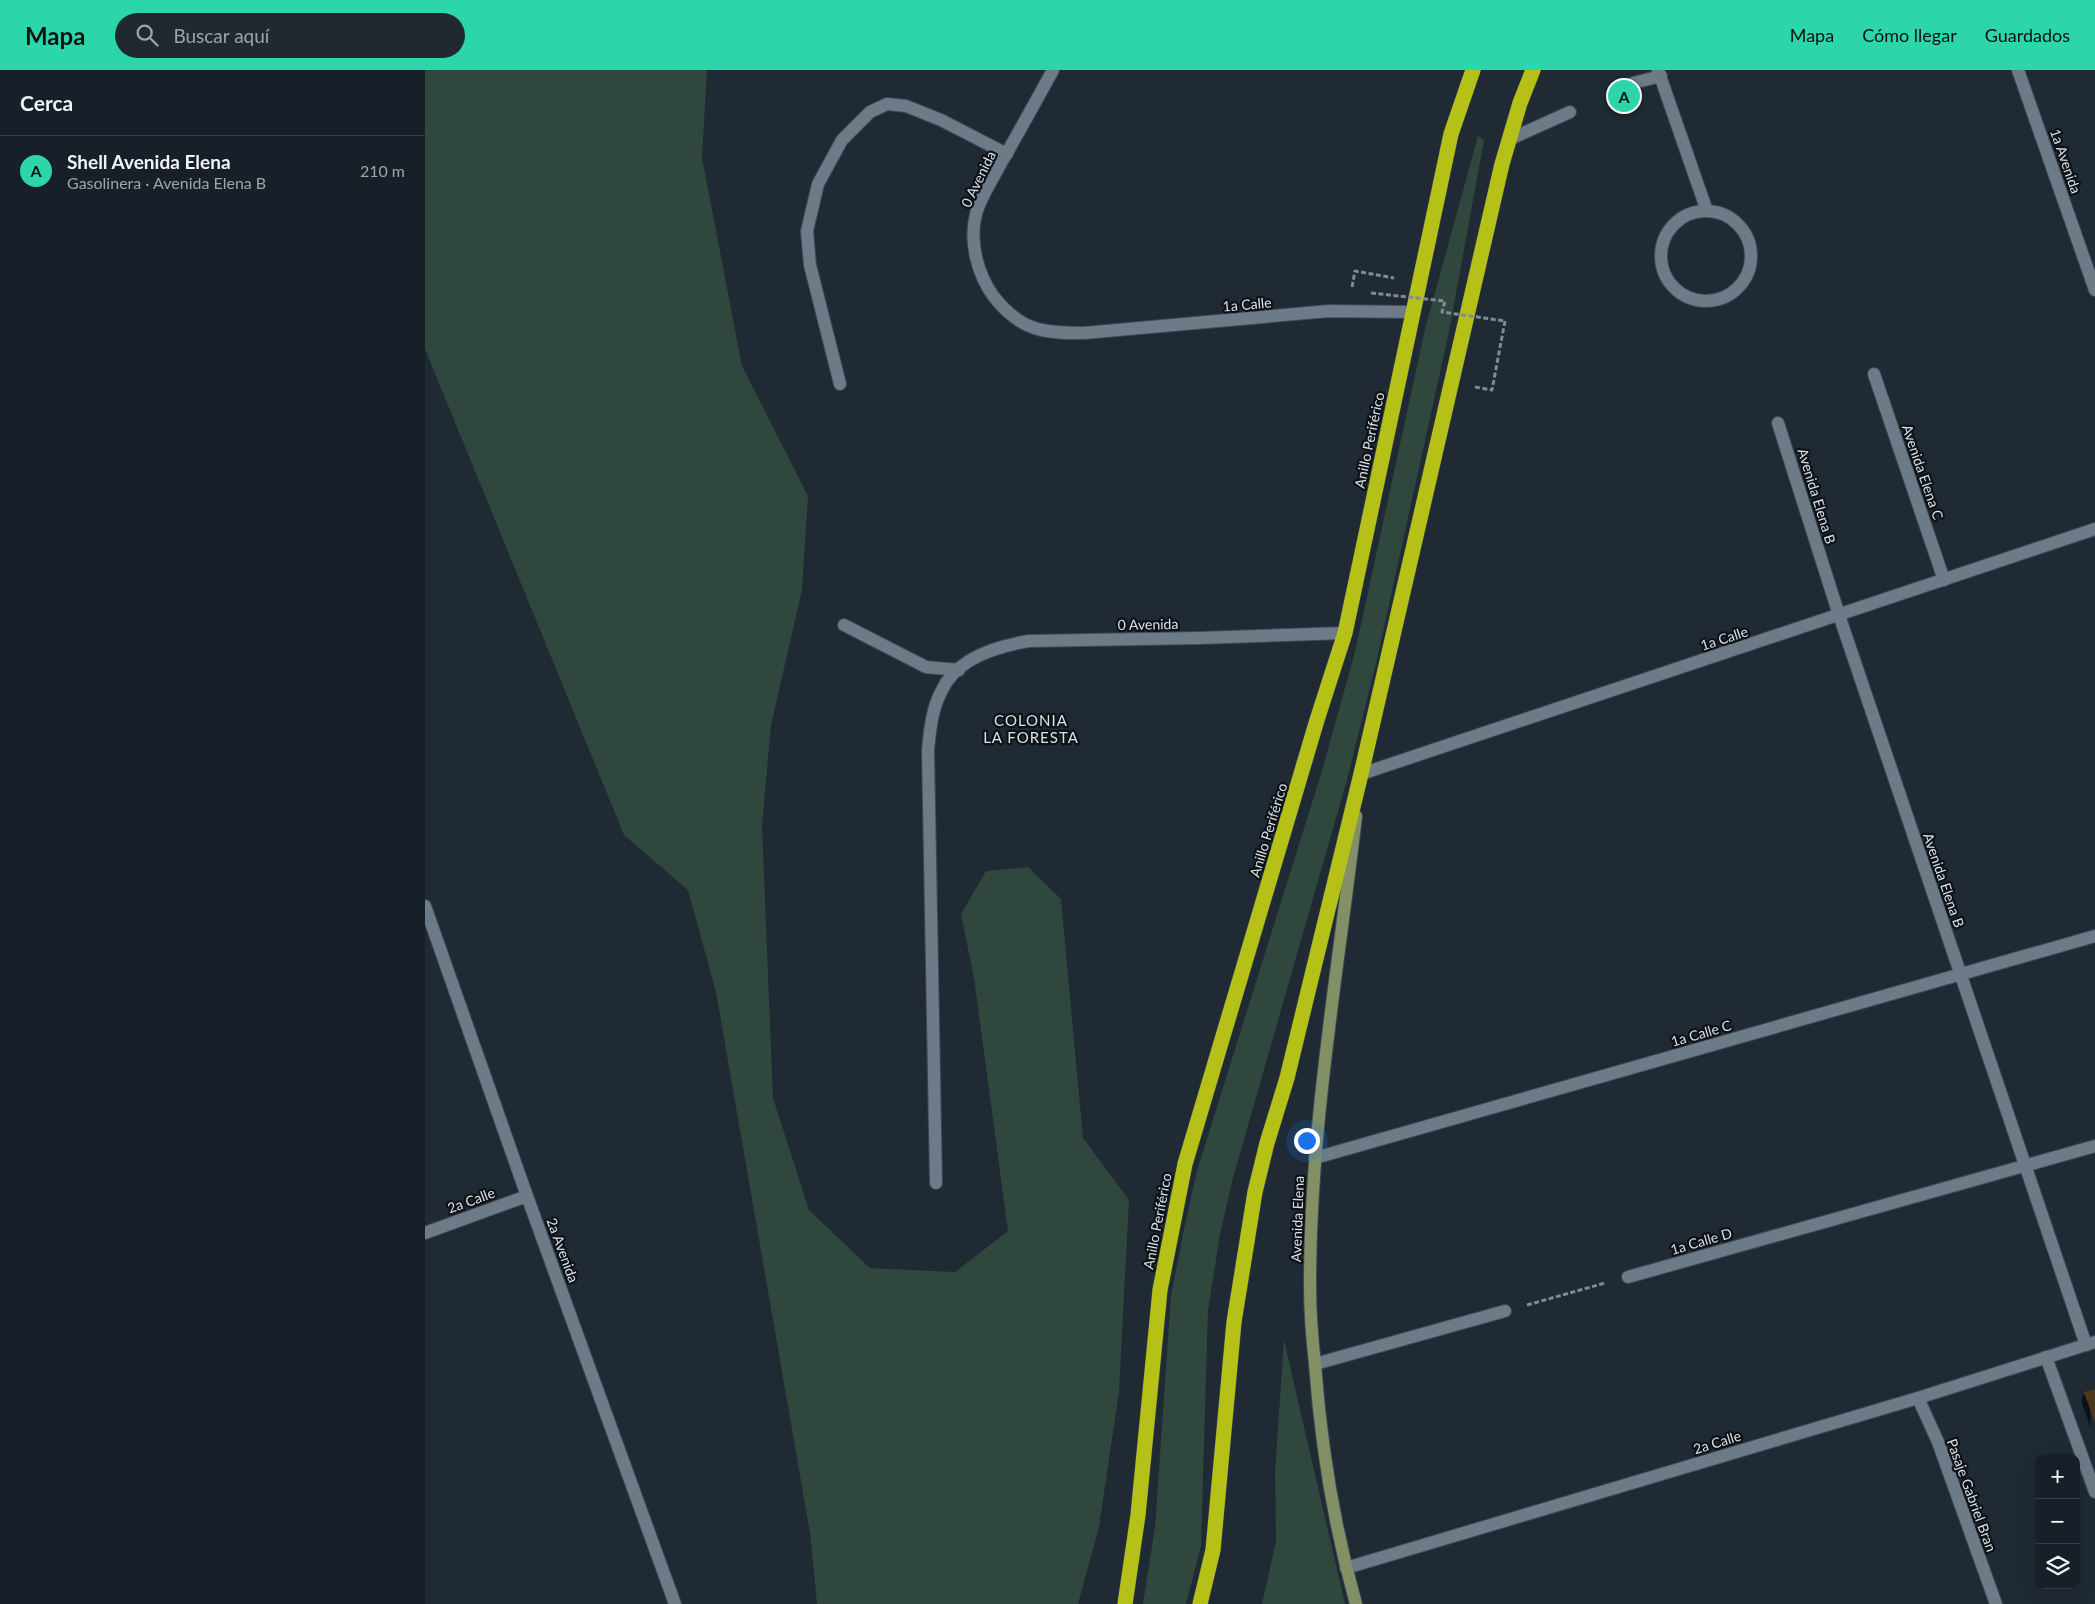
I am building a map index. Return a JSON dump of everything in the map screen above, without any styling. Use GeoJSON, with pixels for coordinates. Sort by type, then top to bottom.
{"type":"FeatureCollection","features":[{"type":"Feature","properties":{"kind":"highway","name":"Anillo Periférico"},"geometry":{"type":"LineString","coordinates":[[1125,1604],[1138,1515],[1160,1290],[1185,1164],[1317,720],[1345,633],[1451,134],[1473,70]]}},
{"type":"Feature","properties":{"kind":"highway"},"geometry":{"type":"LineString","coordinates":[[1200,1604],[1213,1550],[1235,1322],[1255,1192],[1267,1143],[1287,1078],[1361,774],[1508,140],[1533,70]]}},
{"type":"Feature","properties":{"kind":"main road","name":"Avenida Elena"},"geometry":{"type":"LineString","coordinates":[[1356,1604],[1346,1568],[1326,1469],[1319,1419],[1310,1284],[1315,1158],[1361,774]]}},
{"type":"Feature","properties":{"kind":"street","name":"0 Avenida"},"geometry":{"type":"LineString","coordinates":[[1053,70],[981,200],[976,213],[974,227],[975,252],[983,275],[993,294],[1012,316],[1028,327],[1056,333],[1084,333]]}},
{"type":"Feature","properties":{"kind":"street","name":"1a Avenida"},"geometry":{"type":"LineString","coordinates":[[2018,70],[2095,290]]}},
{"type":"Feature","properties":{"kind":"street"},"geometry":{"type":"LineString","coordinates":[[1633,83],[1659,73],[1707,211]]}},
{"type":"Feature","properties":{"kind":"street"},"geometry":{"type":"LineString","coordinates":[[840,384],[810,266],[807,231],[818,184],[841,140],[870,112],[887,104],[906,106],[941,120],[1007,154]]}},
{"type":"Feature","properties":{"kind":"street"},"geometry":{"type":"LineString","coordinates":[[1508,140],[1570,112]]}},
{"type":"Feature","properties":{"kind":"street"},"geometry":{"type":"LineString","coordinates":[[1707,211],[1722,213],[1739,226],[1751,245],[1751,260],[1747,275],[1739,287],[1727,295],[1713,300],[1698,300],[1684,295],[1672,286],[1665,273],[1661,259],[1662,244],[1669,230],[1679,220],[1692,213],[1707,211]]}},
{"type":"Feature","properties":{"kind":"street","name":"1a Calle"},"geometry":{"type":"LineString","coordinates":[[1084,333],[1329,311],[1413,312]]}},
{"type":"Feature","properties":{"kind":"street","name":"Avenida Elena C"},"geometry":{"type":"LineString","coordinates":[[1874,374],[1944,580]]}},
{"type":"Feature","properties":{"kind":"street","name":"Avenida Elena B"},"geometry":{"type":"LineString","coordinates":[[1778,423],[1839,615],[1960,975],[2025,1166],[2090,1343]]}},
{"type":"Feature","properties":{"kind":"street","name":"1a Calle"},"geometry":{"type":"LineString","coordinates":[[1361,774],[2095,529]]}},
{"type":"Feature","properties":{"kind":"street"},"geometry":{"type":"LineString","coordinates":[[844,625],[926,667],[959,670]]}},
{"type":"Feature","properties":{"kind":"street","name":"0 Avenida"},"geometry":{"type":"LineString","coordinates":[[936,1183],[929,750],[931,724],[942,689],[970,661],[1006,644],[1029,641],[1345,633]]}},
{"type":"Feature","properties":{"kind":"street","name":"2a Avenida"},"geometry":{"type":"LineString","coordinates":[[425,906],[527,1196],[675,1604]]}},
{"type":"Feature","properties":{"kind":"street","name":"1a Calle C"},"geometry":{"type":"LineString","coordinates":[[1315,1158],[2095,936]]}},
{"type":"Feature","properties":{"kind":"street","name":"1a Calle D"},"geometry":{"type":"LineString","coordinates":[[1628,1276],[2095,1146]]}},
{"type":"Feature","properties":{"kind":"street","name":"2a Calle"},"geometry":{"type":"LineString","coordinates":[[425,1233],[527,1196]]}},
{"type":"Feature","properties":{"kind":"street"},"geometry":{"type":"LineString","coordinates":[[1315,1364],[1505,1311]]}},
{"type":"Feature","properties":{"kind":"street","name":"2a Calle"},"geometry":{"type":"LineString","coordinates":[[1346,1568],[1919,1398],[2090,1343]]}},
{"type":"Feature","properties":{"kind":"street"},"geometry":{"type":"LineString","coordinates":[[2046,1357],[2095,1492]]}},
{"type":"Feature","properties":{"kind":"street","name":"Pasaje Gabriel Bran"},"geometry":{"type":"LineString","coordinates":[[1919,1398],[1938,1442],[1995,1604]]}},
{"type":"Feature","properties":{"kind":"path"},"geometry":{"type":"LineString","coordinates":[[1352,289],[1355,271],[1396,278],[1397,272]]}},
{"type":"Feature","properties":{"kind":"path"},"geometry":{"type":"LineString","coordinates":[[1361,291],[1445,301],[1442,312],[1505,321],[1492,390]]}},
{"type":"Feature","properties":{"kind":"path"},"geometry":{"type":"LineString","coordinates":[[1505,1311],[1628,1276]]}},
{"type":"Feature","properties":{"kind":"green space"},"geometry":{"type":"Polygon","coordinates":[[[425,70],[707,70],[702,158],[742,366],[808,496],[802,590],[771,725],[762,825],[773,1098],[809,1210],[870,1268],[955,1272],[1008,1231],[974,978],[961,914],[986,871],[1028,867],[1061,899],[1083,1138],[1129,1200],[1119,1392],[1099,1527],[1078,1604],[817,1604],[810,1533],[716,992],[688,890],[624,835],[425,349],[425,70]]]}},
{"type":"Feature","properties":{"kind":"green space"},"geometry":{"type":"Polygon","coordinates":[[[1478,136],[1484,140],[1450,327],[1378,655],[1348,776],[1233,1178],[1220,1234],[1208,1311],[1201,1546],[1186,1604],[1143,1604],[1155,1527],[1171,1296],[1197,1171],[1321,774],[1355,652],[1425,329],[1478,136]]]}},
{"type":"Feature","properties":{"kind":"green space"},"geometry":{"type":"Polygon","coordinates":[[[1284,1340],[1345,1604],[1262,1604],[1276,1541],[1275,1471],[1284,1340]]]}},
{"type":"Feature","properties":{"kind":"building"},"geometry":{"type":"Polygon","coordinates":[[[2095,1389],[2095,1423],[2084,1392],[2095,1389]]]}},
{"type":"Feature","properties":{"kind":"place","name":"Shell Avenida Elena"},"geometry":{"type":"Point","coordinates":[1624,96]}},
{"type":"Feature","properties":{"kind":"district","name":"COLONIA LA FORESTA"},"geometry":{"type":"Point","coordinates":[1031,728]}}]}
